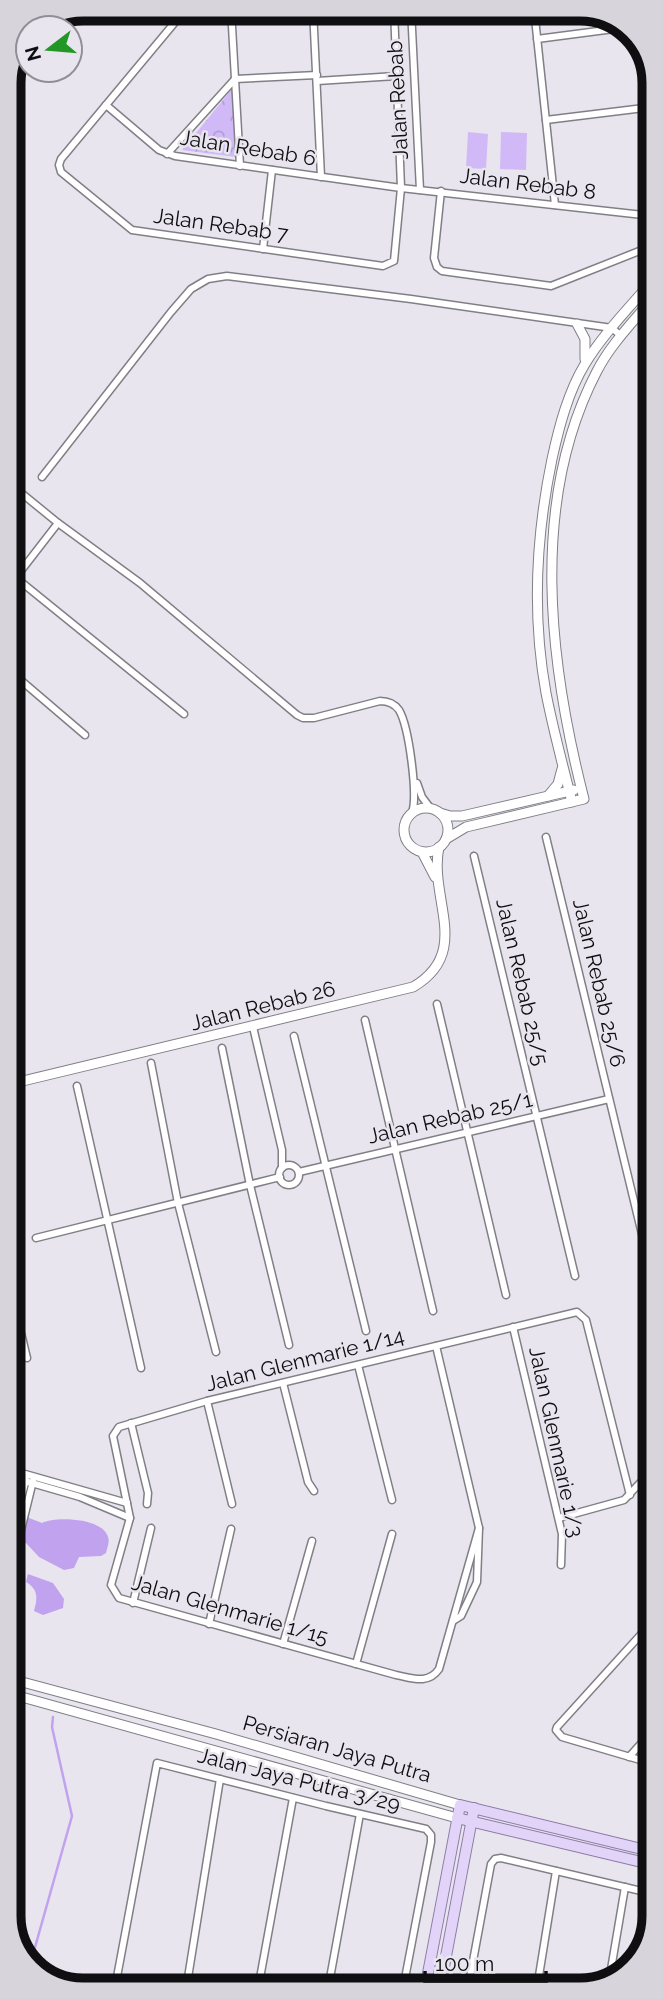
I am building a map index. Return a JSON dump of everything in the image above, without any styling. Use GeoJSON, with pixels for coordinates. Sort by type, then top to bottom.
{"type":"FeatureCollection","features":[{"type":"Feature","properties":{"kind":"main road","name":"Persiaran Jaya Putra"},"geometry":{"type":"LineString","coordinates":[[460,1805],[642,1849]]}},
{"type":"Feature","properties":{"kind":"main road"},"geometry":{"type":"LineString","coordinates":[[427,1978],[460,1805]]}},
{"type":"Feature","properties":{"kind":"main road"},"geometry":{"type":"LineString","coordinates":[[442,1978],[474,1808]]}},
{"type":"Feature","properties":{"kind":"main road","name":"Persiaran Jaya Putra"},"geometry":{"type":"LineString","coordinates":[[457,1818],[642,1862]]}},
{"type":"Feature","properties":{"kind":"street"},"geometry":{"type":"LineString","coordinates":[[106,105],[176,21]]}},
{"type":"Feature","properties":{"kind":"street"},"geometry":{"type":"LineString","coordinates":[[232,21],[240,166]]}},
{"type":"Feature","properties":{"kind":"street"},"geometry":{"type":"LineString","coordinates":[[314,21],[321,177]]}},
{"type":"Feature","properties":{"kind":"street"},"geometry":{"type":"LineString","coordinates":[[394,21],[401,188]]}},
{"type":"Feature","properties":{"kind":"street","name":"Jalan Rebab"},"geometry":{"type":"LineString","coordinates":[[412,21],[420,190]]}},
{"type":"Feature","properties":{"kind":"street"},"geometry":{"type":"LineString","coordinates":[[535,21],[555,205]]}},
{"type":"Feature","properties":{"kind":"street"},"geometry":{"type":"LineString","coordinates":[[537,39],[611,29]]}},
{"type":"Feature","properties":{"kind":"street"},"geometry":{"type":"LineString","coordinates":[[167,154],[235,79],[396,76]]}},
{"type":"Feature","properties":{"kind":"street","name":"Jalan Rebab 6"},"geometry":{"type":"LineString","coordinates":[[106,105],[167,154],[401,188]]}},
{"type":"Feature","properties":{"kind":"street","name":"Jalan Rebab 7"},"geometry":{"type":"LineString","coordinates":[[106,105],[61,159],[59,165],[61,172],[132,230],[383,266],[394,261],[401,188]]}},
{"type":"Feature","properties":{"kind":"street"},"geometry":{"type":"LineString","coordinates":[[546,120],[642,108]]}},
{"type":"Feature","properties":{"kind":"street"},"geometry":{"type":"LineString","coordinates":[[263,249],[272,170]]}},
{"type":"Feature","properties":{"kind":"street","name":"Jalan Rebab 8"},"geometry":{"type":"LineString","coordinates":[[401,188],[642,215]]}},
{"type":"Feature","properties":{"kind":"street"},"geometry":{"type":"LineString","coordinates":[[441,191],[434,258],[437,267],[442,271],[551,286],[642,250]]}},
{"type":"Feature","properties":{"kind":"street"},"geometry":{"type":"LineString","coordinates":[[41,477],[171,312],[191,289],[208,279],[241,277],[411,299],[612,328],[621,336]]}},
{"type":"Feature","properties":{"kind":"street"},"geometry":{"type":"LineString","coordinates":[[572,802],[546,693],[540,652],[537,586],[545,498],[558,433],[584,364],[642,293]]}},
{"type":"Feature","properties":{"kind":"street"},"geometry":{"type":"LineString","coordinates":[[21,493],[140,583],[303,718],[314,718],[380,701],[392,704],[401,716],[413,771],[416,800],[405,825],[405,835],[413,848],[422,852],[431,851],[439,847],[446,838],[466,827],[584,799],[559,690],[554,648],[551,587],[558,499],[572,435],[597,370],[642,311]]}},
{"type":"Feature","properties":{"kind":"street"},"geometry":{"type":"LineString","coordinates":[[577,324],[585,339],[584,364]]}},
{"type":"Feature","properties":{"kind":"street"},"geometry":{"type":"LineString","coordinates":[[21,571],[58,523]]}},
{"type":"Feature","properties":{"kind":"street"},"geometry":{"type":"LineString","coordinates":[[21,582],[184,714]]}},
{"type":"Feature","properties":{"kind":"street"},"geometry":{"type":"LineString","coordinates":[[21,680],[85,735]]}},
{"type":"Feature","properties":{"kind":"street"},"geometry":{"type":"LineString","coordinates":[[546,797],[560,779],[562,761]]}},
{"type":"Feature","properties":{"kind":"street"},"geometry":{"type":"LineString","coordinates":[[413,771],[422,797],[447,828],[446,838]]}},
{"type":"Feature","properties":{"kind":"street"},"geometry":{"type":"LineString","coordinates":[[412,813],[421,809],[462,816],[581,789]]}},
{"type":"Feature","properties":{"kind":"street","name":"Jalan Rebab 25/6"},"geometry":{"type":"LineString","coordinates":[[546,837],[642,1234]]}},
{"type":"Feature","properties":{"kind":"street","name":"Jalan Rebab 26"},"geometry":{"type":"LineString","coordinates":[[21,1081],[402,990],[421,982],[434,969],[445,944],[446,926],[436,864],[439,847]]}},
{"type":"Feature","properties":{"kind":"street","name":"Jalan Rebab 26"},"geometry":{"type":"LineString","coordinates":[[422,852],[439,885]]}},
{"type":"Feature","properties":{"kind":"street","name":"Jalan Rebab 25/5"},"geometry":{"type":"LineString","coordinates":[[474,856],[575,1276]]}},
{"type":"Feature","properties":{"kind":"street"},"geometry":{"type":"LineString","coordinates":[[437,1004],[506,1295]]}},
{"type":"Feature","properties":{"kind":"street"},"geometry":{"type":"LineString","coordinates":[[366,1020],[433,1311]]}},
{"type":"Feature","properties":{"kind":"street"},"geometry":{"type":"LineString","coordinates":[[253,1027],[282,1150],[279,1177]]}},
{"type":"Feature","properties":{"kind":"street"},"geometry":{"type":"LineString","coordinates":[[294,1036],[366,1331]]}},
{"type":"Feature","properties":{"kind":"street"},"geometry":{"type":"LineString","coordinates":[[222,1048],[250,1185],[289,1345]]}},
{"type":"Feature","properties":{"kind":"street"},"geometry":{"type":"LineString","coordinates":[[152,1063],[178,1203],[216,1352]]}},
{"type":"Feature","properties":{"kind":"street"},"geometry":{"type":"LineString","coordinates":[[77,1086],[141,1368]]}},
{"type":"Feature","properties":{"kind":"street","name":"Jalan Rebab 25/1"},"geometry":{"type":"LineString","coordinates":[[299,1172],[609,1099]]}},
{"type":"Feature","properties":{"kind":"street"},"geometry":{"type":"LineString","coordinates":[[279,1177],[283,1183],[290,1185],[296,1182],[299,1172],[282,1150]]}},
{"type":"Feature","properties":{"kind":"street"},"geometry":{"type":"LineString","coordinates":[[282,1168],[292,1165]]}},
{"type":"Feature","properties":{"kind":"street"},"geometry":{"type":"LineString","coordinates":[[36,1238],[279,1177]]}},
{"type":"Feature","properties":{"kind":"street","name":"Jalan Glenmarie 1/14"},"geometry":{"type":"LineString","coordinates":[[131,1423],[207,1401],[577,1312],[586,1320],[630,1494]]}},
{"type":"Feature","properties":{"kind":"street","name":"Jalan Glenmarie 1/3"},"geometry":{"type":"LineString","coordinates":[[513,1327],[559,1518],[562,1534],[561,1565]]}},
{"type":"Feature","properties":{"kind":"street"},"geometry":{"type":"LineString","coordinates":[[21,1333],[27,1358]]}},
{"type":"Feature","properties":{"kind":"street"},"geometry":{"type":"LineString","coordinates":[[436,1346],[479,1528],[477,1582],[461,1616],[453,1621]]}},
{"type":"Feature","properties":{"kind":"street"},"geometry":{"type":"LineString","coordinates":[[358,1365],[392,1500]]}},
{"type":"Feature","properties":{"kind":"street"},"geometry":{"type":"LineString","coordinates":[[284,1383],[308,1482],[314,1491]]}},
{"type":"Feature","properties":{"kind":"street"},"geometry":{"type":"LineString","coordinates":[[207,1401],[232,1504]]}},
{"type":"Feature","properties":{"kind":"street"},"geometry":{"type":"LineString","coordinates":[[127,1503],[113,1436],[119,1427],[131,1423],[148,1493],[147,1504]]}},
{"type":"Feature","properties":{"kind":"street"},"geometry":{"type":"LineString","coordinates":[[21,1475],[130,1518]]}},
{"type":"Feature","properties":{"kind":"street"},"geometry":{"type":"LineString","coordinates":[[21,1478],[82,1489],[127,1503]]}},
{"type":"Feature","properties":{"kind":"street"},"geometry":{"type":"LineString","coordinates":[[21,1511],[30,1479]]}},
{"type":"Feature","properties":{"kind":"street"},"geometry":{"type":"LineString","coordinates":[[559,1518],[617,1503],[642,1481]]}},
{"type":"Feature","properties":{"kind":"street"},"geometry":{"type":"LineString","coordinates":[[103,1495],[114,1493],[122,1485]]}},
{"type":"Feature","properties":{"kind":"street"},"geometry":{"type":"LineString","coordinates":[[80,1497],[82,1489]]}},
{"type":"Feature","properties":{"kind":"street","name":"Jalan Glenmarie 1/15"},"geometry":{"type":"LineString","coordinates":[[127,1503],[130,1518],[111,1585],[119,1598],[417,1679],[429,1679],[439,1669],[453,1621]]}},
{"type":"Feature","properties":{"kind":"street"},"geometry":{"type":"LineString","coordinates":[[133,1603],[151,1528]]}},
{"type":"Feature","properties":{"kind":"street"},"geometry":{"type":"LineString","coordinates":[[453,1621],[479,1528]]}},
{"type":"Feature","properties":{"kind":"street"},"geometry":{"type":"LineString","coordinates":[[209,1624],[231,1529]]}},
{"type":"Feature","properties":{"kind":"street"},"geometry":{"type":"LineString","coordinates":[[356,1664],[392,1534]]}},
{"type":"Feature","properties":{"kind":"street"},"geometry":{"type":"LineString","coordinates":[[283,1644],[312,1541]]}},
{"type":"Feature","properties":{"kind":"street"},"geometry":{"type":"LineString","coordinates":[[642,1633],[556,1727],[558,1735],[642,1761]]}},
{"type":"Feature","properties":{"kind":"street","name":"Persiaran Jaya Putra"},"geometry":{"type":"LineString","coordinates":[[21,1680],[460,1805]]}},
{"type":"Feature","properties":{"kind":"street","name":"Persiaran Jaya Putra"},"geometry":{"type":"LineString","coordinates":[[21,1697],[457,1818]]}},
{"type":"Feature","properties":{"kind":"street"},"geometry":{"type":"LineString","coordinates":[[629,1757],[642,1742]]}},
{"type":"Feature","properties":{"kind":"street","name":"Jalan Jaya Putra 3/29"},"geometry":{"type":"LineString","coordinates":[[121,1978],[117,1977],[157,1763],[426,1829],[431,1835],[405,1978]]}},
{"type":"Feature","properties":{"kind":"street"},"geometry":{"type":"LineString","coordinates":[[188,1978],[220,1779]]}},
{"type":"Feature","properties":{"kind":"street"},"geometry":{"type":"LineString","coordinates":[[260,1978],[293,1798]]}},
{"type":"Feature","properties":{"kind":"street"},"geometry":{"type":"LineString","coordinates":[[330,1978],[360,1814]]}},
{"type":"Feature","properties":{"kind":"street"},"geometry":{"type":"LineString","coordinates":[[470,1978],[491,1864],[495,1859],[501,1858],[642,1891]]}},
{"type":"Feature","properties":{"kind":"street"},"geometry":{"type":"LineString","coordinates":[[539,1978],[556,1871]]}},
{"type":"Feature","properties":{"kind":"street"},"geometry":{"type":"LineString","coordinates":[[612,1969],[625,1887]]}},
{"type":"Feature","properties":{"kind":"green space"},"geometry":{"type":"Polygon","coordinates":[[[232,89],[236,157],[182,150],[232,89]]]}},
{"type":"Feature","properties":{"kind":"green space"},"geometry":{"type":"Polygon","coordinates":[[[468,132],[488,134],[486,169],[466,168],[468,132]]]}},
{"type":"Feature","properties":{"kind":"green space"},"geometry":{"type":"Polygon","coordinates":[[[501,132],[527,133],[526,170],[500,169],[501,132]]]}},
{"type":"Feature","properties":{"kind":"shaded area"},"geometry":{"type":"Polygon","coordinates":[[[21,1515],[42,1523],[68,1519],[89,1522],[104,1531],[109,1543],[106,1553],[101,1556],[79,1557],[74,1568],[64,1570],[39,1557],[21,1541],[21,1515]]]}},
{"type":"Feature","properties":{"kind":"shaded area"},"geometry":{"type":"Polygon","coordinates":[[[28,1574],[53,1583],[64,1599],[63,1608],[43,1615],[34,1611],[36,1594],[26,1582],[28,1574]]]}},
{"type":"Feature","properties":{"kind":"waterway"},"geometry":{"type":"LineString","coordinates":[[33,1953],[72,1816],[52,1727],[53,1717]]}}]}
